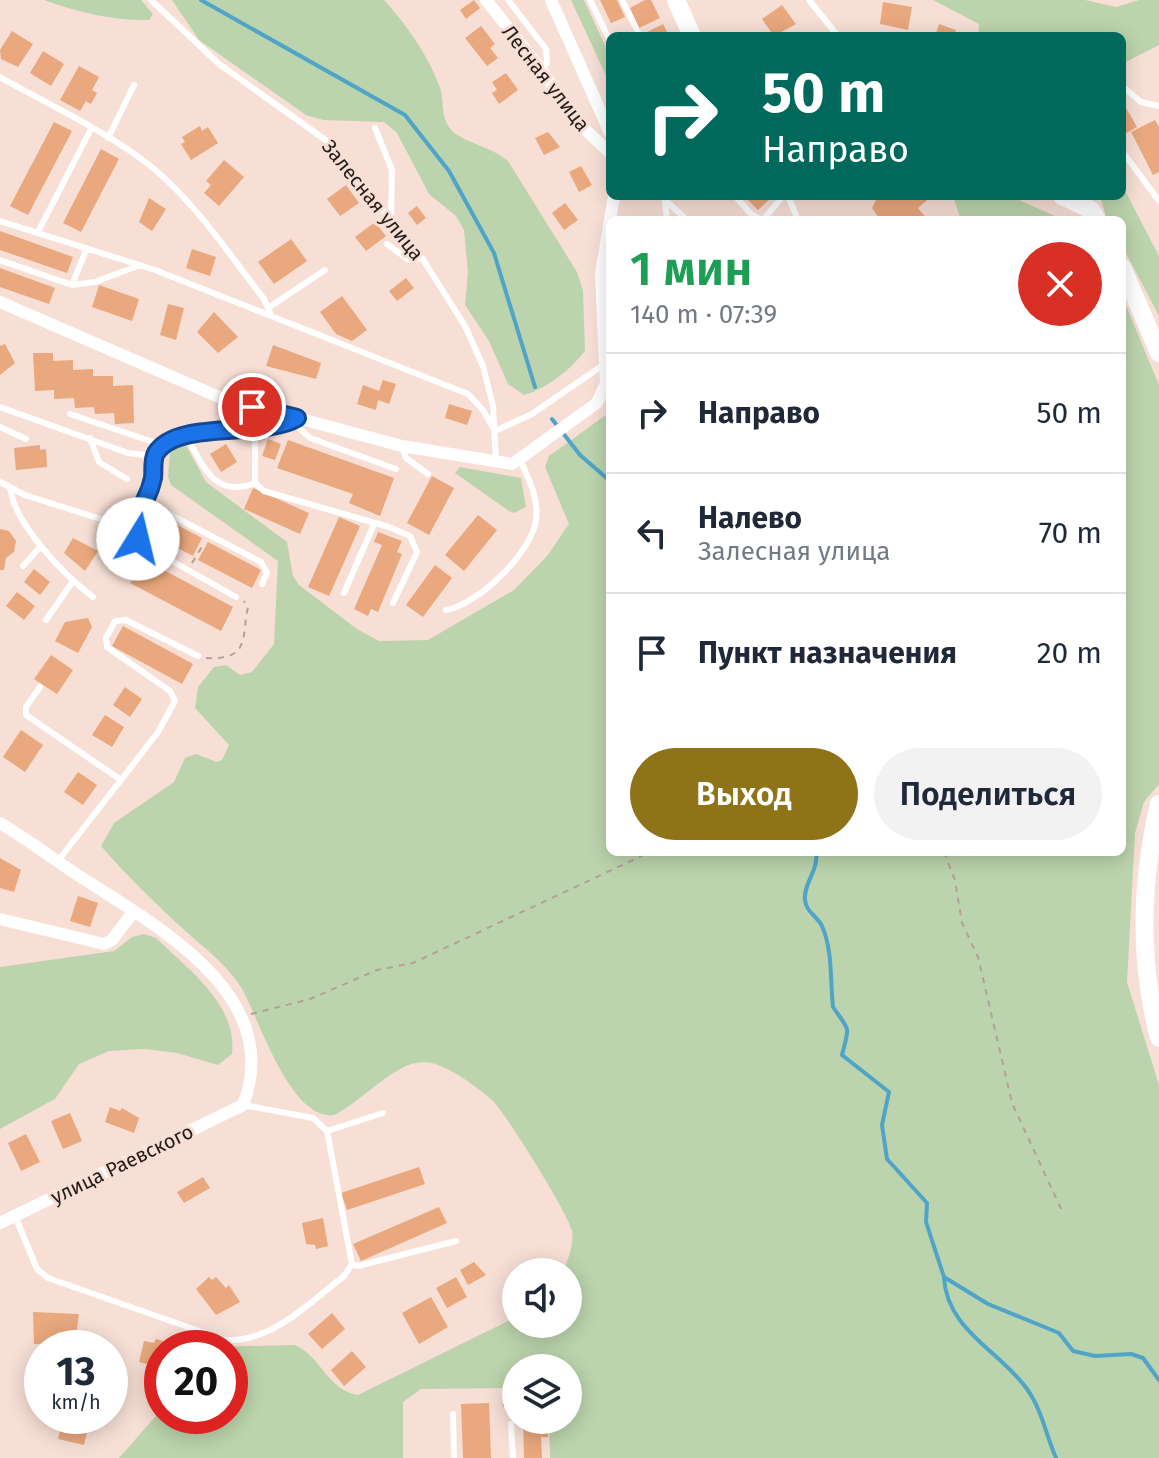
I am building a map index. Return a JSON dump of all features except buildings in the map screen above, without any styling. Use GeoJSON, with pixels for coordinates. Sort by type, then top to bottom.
{"type":"FeatureCollection","features":[{"type":"Feature","properties":{"kind":"main road"},"geometry":{"type":"LineString","coordinates":[[676,0],[690,32]]}},
{"type":"Feature","properties":{"kind":"main road"},"geometry":{"type":"LineString","coordinates":[[1072,200],[1093,209]]}},
{"type":"Feature","properties":{"kind":"main road"},"geometry":{"type":"LineString","coordinates":[[1126,276],[1159,353]]}},
{"type":"Feature","properties":{"kind":"main road"},"geometry":{"type":"LineString","coordinates":[[1159,804],[1145,904],[1144,963],[1159,1038]]}},
{"type":"Feature","properties":{"kind":"street","name":"Лесная улица"},"geometry":{"type":"LineString","coordinates":[[486,0],[541,69],[575,120],[606,149]]}},
{"type":"Feature","properties":{"kind":"street"},"geometry":{"type":"LineString","coordinates":[[551,0],[606,124]]}},
{"type":"Feature","properties":{"kind":"street"},"geometry":{"type":"LineString","coordinates":[[0,302],[219,397],[402,446],[496,464],[512,464],[597,403],[606,383],[601,274],[606,231]]}},
{"type":"Feature","properties":{"kind":"street"},"geometry":{"type":"LineString","coordinates":[[0,823],[134,911],[191,953],[225,988],[244,1020],[252,1044],[255,1067],[243,1105]]}},
{"type":"Feature","properties":{"kind":"street"},"geometry":{"type":"LineString","coordinates":[[0,919],[104,944],[112,940],[134,911]]}},
{"type":"Feature","properties":{"kind":"street","name":"улица Раевского"},"geometry":{"type":"LineString","coordinates":[[0,1223],[243,1105]]}},
{"type":"Feature","properties":{"kind":"lane","name":"Залесная улица"},"geometry":{"type":"LineString","coordinates":[[151,0],[219,64],[327,141],[422,258],[465,326],[483,366],[495,431],[496,464]]}},
{"type":"Feature","properties":{"kind":"lane"},"geometry":{"type":"LineString","coordinates":[[508,0],[546,49],[547,63],[541,69]]}},
{"type":"Feature","properties":{"kind":"lane"},"geometry":{"type":"LineString","coordinates":[[590,0],[606,33]]}},
{"type":"Feature","properties":{"kind":"lane"},"geometry":{"type":"LineString","coordinates":[[622,0],[638,32]]}},
{"type":"Feature","properties":{"kind":"lane"},"geometry":{"type":"LineString","coordinates":[[809,0],[835,32]]}},
{"type":"Feature","properties":{"kind":"lane"},"geometry":{"type":"LineString","coordinates":[[0,77],[108,138],[154,170],[190,204],[270,312]]}},
{"type":"Feature","properties":{"kind":"lane"},"geometry":{"type":"LineString","coordinates":[[108,138],[134,85]]}},
{"type":"Feature","properties":{"kind":"lane"},"geometry":{"type":"LineString","coordinates":[[1126,89],[1141,102],[1159,106]]}},
{"type":"Feature","properties":{"kind":"lane"},"geometry":{"type":"LineString","coordinates":[[375,128],[392,170],[391,217]]}},
{"type":"Feature","properties":{"kind":"lane"},"geometry":{"type":"LineString","coordinates":[[38,232],[91,129]]}},
{"type":"Feature","properties":{"kind":"lane"},"geometry":{"type":"LineString","coordinates":[[1126,156],[1158,199]]}},
{"type":"Feature","properties":{"kind":"lane"},"geometry":{"type":"LineString","coordinates":[[665,200],[683,216]]}},
{"type":"Feature","properties":{"kind":"lane"},"geometry":{"type":"LineString","coordinates":[[739,200],[755,216]]}},
{"type":"Feature","properties":{"kind":"lane"},"geometry":{"type":"LineString","coordinates":[[767,216],[781,200]]}},
{"type":"Feature","properties":{"kind":"lane"},"geometry":{"type":"LineString","coordinates":[[0,221],[140,265],[270,312],[468,394],[483,410],[495,431],[532,414],[606,363]]}},
{"type":"Feature","properties":{"kind":"lane"},"geometry":{"type":"LineString","coordinates":[[387,244],[409,260],[422,258]]}},
{"type":"Feature","properties":{"kind":"lane"},"geometry":{"type":"LineString","coordinates":[[72,285],[87,248]]}},
{"type":"Feature","properties":{"kind":"lane"},"geometry":{"type":"LineString","coordinates":[[0,260],[72,285],[95,282],[140,265]]}},
{"type":"Feature","properties":{"kind":"lane"},"geometry":{"type":"LineString","coordinates":[[270,312],[325,270]]}},
{"type":"Feature","properties":{"kind":"lane"},"geometry":{"type":"LineString","coordinates":[[0,407],[128,453],[155,456]]}},
{"type":"Feature","properties":{"kind":"lane"},"geometry":{"type":"LineString","coordinates":[[70,414],[165,446]]}},
{"type":"Feature","properties":{"kind":"lane"},"geometry":{"type":"LineString","coordinates":[[129,528],[146,502],[155,456],[165,446],[187,437],[227,428],[255,430],[297,418],[299,428],[310,438],[396,469]]}},
{"type":"Feature","properties":{"kind":"lane"},"geometry":{"type":"LineString","coordinates":[[0,427],[26,439]]}},
{"type":"Feature","properties":{"kind":"lane"},"geometry":{"type":"LineString","coordinates":[[255,430],[255,483]]}},
{"type":"Feature","properties":{"kind":"lane"},"geometry":{"type":"LineString","coordinates":[[187,437],[209,478],[224,487],[255,483],[275,496],[410,536],[416,543],[417,552],[393,603]]}},
{"type":"Feature","properties":{"kind":"lane"},"geometry":{"type":"LineString","coordinates":[[90,438],[99,462],[127,479]]}},
{"type":"Feature","properties":{"kind":"lane"},"geometry":{"type":"LineString","coordinates":[[402,446],[406,458],[428,474]]}},
{"type":"Feature","properties":{"kind":"lane"},"geometry":{"type":"LineString","coordinates":[[446,610],[463,607],[485,591],[533,532],[537,519],[535,498],[520,460]]}},
{"type":"Feature","properties":{"kind":"lane"},"geometry":{"type":"LineString","coordinates":[[0,482],[129,528],[144,544],[236,597]]}},
{"type":"Feature","properties":{"kind":"lane"},"geometry":{"type":"LineString","coordinates":[[10,487],[13,499],[41,546],[73,581],[93,597]]}},
{"type":"Feature","properties":{"kind":"lane"},"geometry":{"type":"LineString","coordinates":[[146,502],[210,533],[266,566],[267,573],[262,584]]}},
{"type":"Feature","properties":{"kind":"lane"},"geometry":{"type":"LineString","coordinates":[[344,593],[374,524]]}},
{"type":"Feature","properties":{"kind":"lane"},"geometry":{"type":"LineString","coordinates":[[23,566],[41,546]]}},
{"type":"Feature","properties":{"kind":"lane"},"geometry":{"type":"LineString","coordinates":[[46,620],[73,581]]}},
{"type":"Feature","properties":{"kind":"lane"},"geometry":{"type":"LineString","coordinates":[[57,862],[158,732],[175,701],[170,691],[107,647],[106,638],[115,621],[126,620],[198,656]]}},
{"type":"Feature","properties":{"kind":"lane"},"geometry":{"type":"LineString","coordinates":[[40,687],[26,707],[26,715],[121,780]]}},
{"type":"Feature","properties":{"kind":"lane"},"geometry":{"type":"LineString","coordinates":[[15,1216],[37,1269],[48,1278],[225,1340],[237,1341],[276,1329],[344,1276],[352,1264],[327,1131],[313,1118],[243,1105]]}},
{"type":"Feature","properties":{"kind":"lane"},"geometry":{"type":"LineString","coordinates":[[327,1131],[383,1113]]}},
{"type":"Feature","properties":{"kind":"lane"},"geometry":{"type":"LineString","coordinates":[[352,1264],[358,1266],[456,1241]]}},
{"type":"Feature","properties":{"kind":"lane"},"geometry":{"type":"LineString","coordinates":[[453,1414],[454,1458]]}},
{"type":"Feature","properties":{"kind":"lane"},"geometry":{"type":"LineString","coordinates":[[512,1434],[513,1458]]}},
{"type":"Feature","properties":{"kind":"path"},"geometry":{"type":"LineString","coordinates":[[188,570],[210,533]]}},
{"type":"Feature","properties":{"kind":"path"},"geometry":{"type":"LineString","coordinates":[[198,656],[232,655],[243,645],[247,604],[236,597]]}},
{"type":"Feature","properties":{"kind":"path"},"geometry":{"type":"LineString","coordinates":[[246,629],[251,622]]}},
{"type":"Feature","properties":{"kind":"path"},"geometry":{"type":"LineString","coordinates":[[244,1020],[250,1015],[336,989],[353,978],[413,963],[641,856]]}},
{"type":"Feature","properties":{"kind":"path"},"geometry":{"type":"LineString","coordinates":[[946,856],[955,880],[962,923],[978,957],[1012,1103],[1063,1213]]}},
{"type":"Feature","properties":{"kind":"green space"},"geometry":{"type":"Polygon","coordinates":[[[44,0],[141,0],[153,14],[149,20],[109,17],[44,0]]]}},
{"type":"Feature","properties":{"kind":"green space"},"geometry":{"type":"Polygon","coordinates":[[[172,0],[384,0],[408,29],[434,73],[449,127],[460,137],[508,161],[577,272],[583,290],[585,351],[579,358],[558,378],[533,392],[524,395],[508,384],[489,341],[465,305],[468,272],[464,230],[456,216],[429,194],[397,133],[384,122],[323,120],[306,115],[199,40],[172,0]]]}},
{"type":"Feature","properties":{"kind":"green space"},"geometry":{"type":"Polygon","coordinates":[[[571,0],[584,0],[606,47],[606,75],[571,0]]]}},
{"type":"Feature","properties":{"kind":"green space"},"geometry":{"type":"Polygon","coordinates":[[[933,0],[1085,0],[1116,7],[1139,0],[1159,0],[1159,45],[1126,62],[1126,32],[978,32],[979,24],[933,0]]]}},
{"type":"Feature","properties":{"kind":"green space"},"geometry":{"type":"Polygon","coordinates":[[[1126,193],[1159,256],[1159,316],[1126,253],[1126,216],[1106,216],[1101,200],[1126,200],[1126,193]]]}},
{"type":"Feature","properties":{"kind":"green space"},"geometry":{"type":"Polygon","coordinates":[[[954,200],[1019,200],[1055,216],[960,216],[954,200]]]}},
{"type":"Feature","properties":{"kind":"green space"},"geometry":{"type":"Polygon","coordinates":[[[1126,306],[1159,385],[1159,784],[1144,802],[1135,833],[1127,982],[1159,1085],[1159,1458],[550,1458],[549,1434],[582,1434],[582,1354],[502,1354],[502,1388],[421,1389],[403,1402],[403,1458],[119,1458],[144,1430],[144,1434],[248,1434],[248,1346],[295,1345],[312,1357],[339,1387],[358,1395],[502,1324],[502,1338],[582,1338],[582,1258],[567,1258],[572,1231],[535,1163],[492,1100],[450,1070],[423,1062],[389,1076],[334,1115],[318,1112],[290,1086],[242,989],[230,972],[101,846],[114,823],[174,782],[185,758],[196,754],[217,762],[222,760],[229,745],[195,708],[198,687],[214,667],[226,665],[240,675],[252,672],[274,644],[278,561],[171,485],[168,477],[170,451],[180,444],[187,447],[206,482],[287,542],[293,576],[299,585],[357,629],[379,641],[428,640],[514,590],[548,555],[569,524],[545,467],[549,456],[606,415],[606,856],[1126,856],[1126,306]]]}},
{"type":"Feature","properties":{"kind":"green space"},"geometry":{"type":"Polygon","coordinates":[[[460,467],[521,478],[526,507],[514,513],[509,511],[455,473],[460,467]]]}},
{"type":"Feature","properties":{"kind":"green space"},"geometry":{"type":"Polygon","coordinates":[[[144,934],[156,938],[182,962],[219,1004],[232,1036],[232,1054],[218,1065],[177,1053],[145,1049],[109,1051],[79,1064],[55,1099],[0,1129],[0,967],[114,951],[132,937],[144,934]]]}},
{"type":"Feature","properties":{"kind":"waterway"},"geometry":{"type":"LineString","coordinates":[[201,0],[405,115],[449,171],[494,253],[535,387]]}},
{"type":"Feature","properties":{"kind":"waterway"},"geometry":{"type":"LineString","coordinates":[[552,419],[580,455],[606,478]]}},
{"type":"Feature","properties":{"kind":"waterway"},"geometry":{"type":"LineString","coordinates":[[816,856],[805,900],[807,908],[822,926],[828,946],[833,1007],[847,1029],[842,1055],[889,1092],[882,1125],[887,1159],[927,1203],[926,1222],[944,1277],[988,1304],[1059,1333],[1073,1351],[1095,1356],[1131,1354],[1143,1358],[1159,1380]]}},
{"type":"Feature","properties":{"kind":"waterway"},"geometry":{"type":"LineString","coordinates":[[944,1278],[947,1296],[964,1326],[1016,1375],[1032,1397],[1056,1458]]}},
{"type":"Feature","properties":{"kind":"route"},"geometry":{"type":"LineString","coordinates":[[138,539],[129,528],[146,502],[155,456],[161,448],[176,440],[212,430],[255,430],[289,423],[297,418],[252,407]]}}]}
